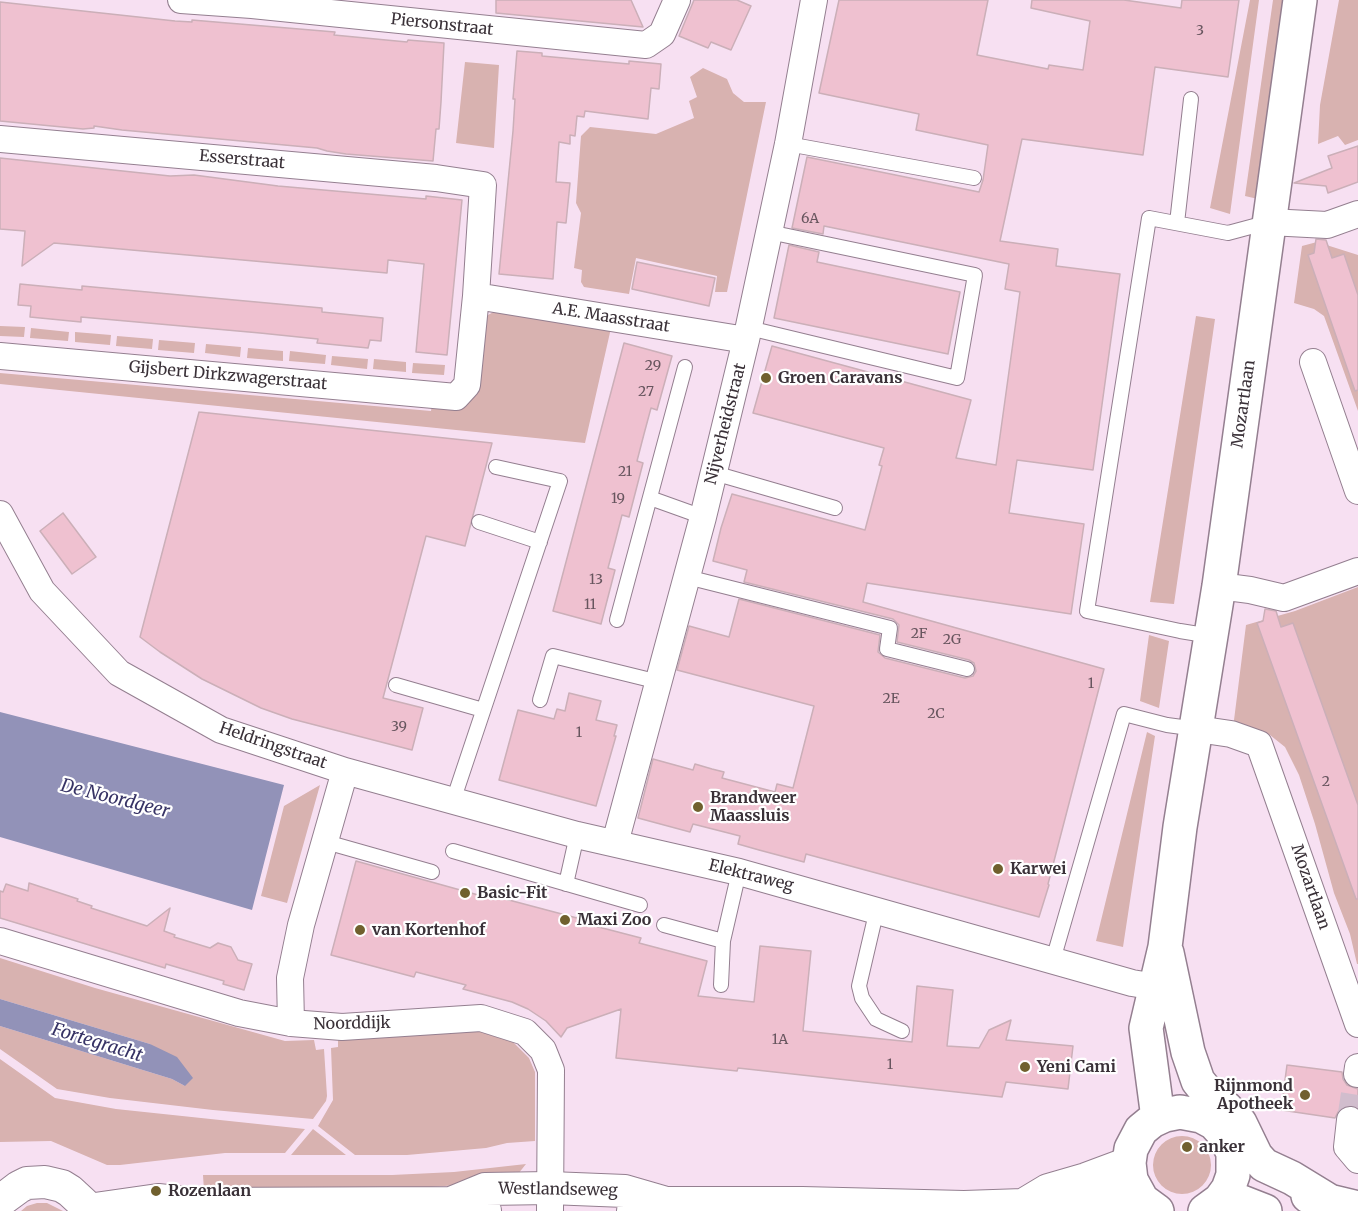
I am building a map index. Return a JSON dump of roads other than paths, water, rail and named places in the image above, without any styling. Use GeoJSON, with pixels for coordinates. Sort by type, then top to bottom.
{"type":"FeatureCollection","features":[{"type":"Feature","properties":{"kind":"main road","name":"Mozartlaan"},"geometry":{"type":"LineString","coordinates":[[1172,1115],[1156,987],[1165,947],[1180,827],[1219,586],[1300,0]]}},
{"type":"Feature","properties":{"kind":"main road"},"geometry":{"type":"LineString","coordinates":[[1165,947],[1188,1052],[1198,1081],[1211,1097],[1226,1108],[1240,1123],[1256,1156],[1264,1165],[1343,1204]]}},
{"type":"Feature","properties":{"kind":"main road"},"geometry":{"type":"LineString","coordinates":[[1148,1203],[1131,1180],[1129,1163],[1131,1149],[1137,1136],[1146,1126],[1172,1115],[1208,1119],[1224,1134],[1233,1153],[1221,1191]]}},
{"type":"Feature","properties":{"kind":"main road"},"geometry":{"type":"LineString","coordinates":[[1221,1191],[1288,1191],[1343,1204]]}},
{"type":"Feature","properties":{"kind":"main road"},"geometry":{"type":"LineString","coordinates":[[1221,1191],[1265,1211]]}},
{"type":"Feature","properties":{"kind":"street","name":"Piersonstraat"},"geometry":{"type":"LineString","coordinates":[[181,0],[646,45],[662,34],[677,0]]}},
{"type":"Feature","properties":{"kind":"street","name":"Nijverheidstraat"},"geometry":{"type":"LineString","coordinates":[[615,843],[703,517],[748,334],[788,144],[814,0]]}},
{"type":"Feature","properties":{"kind":"street","name":"Esserstraat"},"geometry":{"type":"LineString","coordinates":[[0,139],[436,178],[483,185],[476,296]]}},
{"type":"Feature","properties":{"kind":"street"},"geometry":{"type":"LineString","coordinates":[[1269,222],[1327,225],[1358,214]]}},
{"type":"Feature","properties":{"kind":"street","name":"A.E. Maasstraat"},"geometry":{"type":"LineString","coordinates":[[476,296],[748,334]]}},
{"type":"Feature","properties":{"kind":"street","name":"Gijsbert Dirkzwagerstraat"},"geometry":{"type":"LineString","coordinates":[[0,356],[456,397],[467,385],[476,296]]}},
{"type":"Feature","properties":{"kind":"street"},"geometry":{"type":"LineString","coordinates":[[1313,362],[1358,491]]}},
{"type":"Feature","properties":{"kind":"street","name":"Heldringstraat"},"geometry":{"type":"LineString","coordinates":[[0,514],[42,591],[119,673],[221,730],[345,771],[301,925],[290,978],[291,1023]]}},
{"type":"Feature","properties":{"kind":"street"},"geometry":{"type":"LineString","coordinates":[[1219,586],[1284,598],[1358,571]]}},
{"type":"Feature","properties":{"kind":"street","name":"Mozartlaan"},"geometry":{"type":"LineString","coordinates":[[1197,729],[1231,734],[1259,744],[1358,1024]]}},
{"type":"Feature","properties":{"kind":"street","name":"Elektraweg"},"geometry":{"type":"LineString","coordinates":[[345,771],[577,835],[739,872],[878,909],[1132,983],[1156,987]]}},
{"type":"Feature","properties":{"kind":"street","name":"Noorddijk"},"geometry":{"type":"LineString","coordinates":[[0,941],[239,1013],[291,1023],[342,1027],[481,1018],[525,1032],[543,1050],[551,1070],[550,1199]]}},
{"type":"Feature","properties":{"kind":"street"},"geometry":{"type":"LineString","coordinates":[[1350,1120],[1347,1147],[1358,1160]]}},
{"type":"Feature","properties":{"kind":"street","name":"Westlandseweg"},"geometry":{"type":"LineString","coordinates":[[633,1211],[666,1203],[802,1203],[1034,1208],[1048,1190],[1129,1163]]}},
{"type":"Feature","properties":{"kind":"street"},"geometry":{"type":"LineString","coordinates":[[2,1198],[27,1183],[45,1182],[63,1186],[77,1196],[88,1211]]}},
{"type":"Feature","properties":{"kind":"street","name":"Westlandseweg"},"geometry":{"type":"LineString","coordinates":[[452,1203],[485,1189],[550,1199],[625,1191],[666,1203]]}},
{"type":"Feature","properties":{"kind":"street","name":"Westlandseweg"},"geometry":{"type":"LineString","coordinates":[[88,1211],[159,1200],[186,1208],[452,1203],[485,1211]]}},
{"type":"Feature","properties":{"kind":"street"},"geometry":{"type":"LineString","coordinates":[[1070,1211],[1093,1203],[1148,1203]]}},
{"type":"Feature","properties":{"kind":"lane"},"geometry":{"type":"LineString","coordinates":[[1177,223],[1191,99]]}},
{"type":"Feature","properties":{"kind":"lane"},"geometry":{"type":"LineString","coordinates":[[788,144],[974,178]]}},
{"type":"Feature","properties":{"kind":"lane"},"geometry":{"type":"LineString","coordinates":[[1211,636],[1087,611],[1149,218],[1228,233],[1269,222]]}},
{"type":"Feature","properties":{"kind":"lane"},"geometry":{"type":"LineString","coordinates":[[748,334],[957,378],[975,275],[769,232]]}},
{"type":"Feature","properties":{"kind":"lane"},"geometry":{"type":"LineString","coordinates":[[617,620],[685,367]]}},
{"type":"Feature","properties":{"kind":"lane"},"geometry":{"type":"LineString","coordinates":[[453,801],[560,481],[496,467]]}},
{"type":"Feature","properties":{"kind":"lane"},"geometry":{"type":"LineString","coordinates":[[714,473],[835,508]]}},
{"type":"Feature","properties":{"kind":"lane"},"geometry":{"type":"LineString","coordinates":[[650,498],[703,517]]}},
{"type":"Feature","properties":{"kind":"lane"},"geometry":{"type":"LineString","coordinates":[[479,522],[540,542]]}},
{"type":"Feature","properties":{"kind":"lane"},"geometry":{"type":"LineString","coordinates":[[687,577],[890,628],[887,649],[968,669]]}},
{"type":"Feature","properties":{"kind":"lane"},"geometry":{"type":"LineString","coordinates":[[540,700],[553,656],[658,682]]}},
{"type":"Feature","properties":{"kind":"lane"},"geometry":{"type":"LineString","coordinates":[[396,685],[483,710]]}},
{"type":"Feature","properties":{"kind":"lane"},"geometry":{"type":"LineString","coordinates":[[1053,960],[1124,714],[1167,726],[1197,729]]}},
{"type":"Feature","properties":{"kind":"lane"},"geometry":{"type":"LineString","coordinates":[[566,884],[577,835]]}},
{"type":"Feature","properties":{"kind":"lane"},"geometry":{"type":"LineString","coordinates":[[326,842],[432,872]]}},
{"type":"Feature","properties":{"kind":"lane"},"geometry":{"type":"LineString","coordinates":[[453,851],[640,905]]}},
{"type":"Feature","properties":{"kind":"lane"},"geometry":{"type":"LineString","coordinates":[[721,985],[723,941],[739,872]]}},
{"type":"Feature","properties":{"kind":"lane"},"geometry":{"type":"LineString","coordinates":[[878,909],[859,986],[862,998],[876,1019],[902,1031]]}},
{"type":"Feature","properties":{"kind":"lane"},"geometry":{"type":"LineString","coordinates":[[664,925],[723,941]]}},
{"type":"Feature","properties":{"kind":"water","name":"De Noordgeer"},"geometry":{"type":"Polygon","coordinates":[[[0,712],[284,785],[252,910],[0,837],[0,712]]]}},
{"type":"Feature","properties":{"kind":"water","name":"Fortegracht"},"geometry":{"type":"Polygon","coordinates":[[[0,999],[150,1044],[177,1057],[193,1078],[185,1086],[172,1079],[0,1026],[0,999]]]}},
{"type":"Feature","properties":{"kind":"tunnel"},"geometry":{"type":"LineString","coordinates":[[1350,1120],[1357,1074]]}},
{"type":"Feature","properties":{"kind":"place","name":"Groen Caravans"},"geometry":{"type":"Point","coordinates":[766,378]}},
{"type":"Feature","properties":{"kind":"place","name":"Brandweer Maassluis"},"geometry":{"type":"Point","coordinates":[698,807]}},
{"type":"Feature","properties":{"kind":"place","name":"Karwei"},"geometry":{"type":"Point","coordinates":[998,869]}},
{"type":"Feature","properties":{"kind":"place","name":"Basic-Fit"},"geometry":{"type":"Point","coordinates":[465,893]}},
{"type":"Feature","properties":{"kind":"place","name":"Maxi Zoo"},"geometry":{"type":"Point","coordinates":[565,920]}},
{"type":"Feature","properties":{"kind":"place","name":"van Kortenhof"},"geometry":{"type":"Point","coordinates":[360,930]}},
{"type":"Feature","properties":{"kind":"place","name":"Yeni Cami"},"geometry":{"type":"Point","coordinates":[1025,1067]}},
{"type":"Feature","properties":{"kind":"place","name":"Rijnmond Apotheek"},"geometry":{"type":"Point","coordinates":[1305,1095]}},
{"type":"Feature","properties":{"kind":"place","name":"anker"},"geometry":{"type":"Point","coordinates":[1187,1147]}},
{"type":"Feature","properties":{"kind":"place","name":"Rozenlaan"},"geometry":{"type":"Point","coordinates":[156,1191]}}]}
